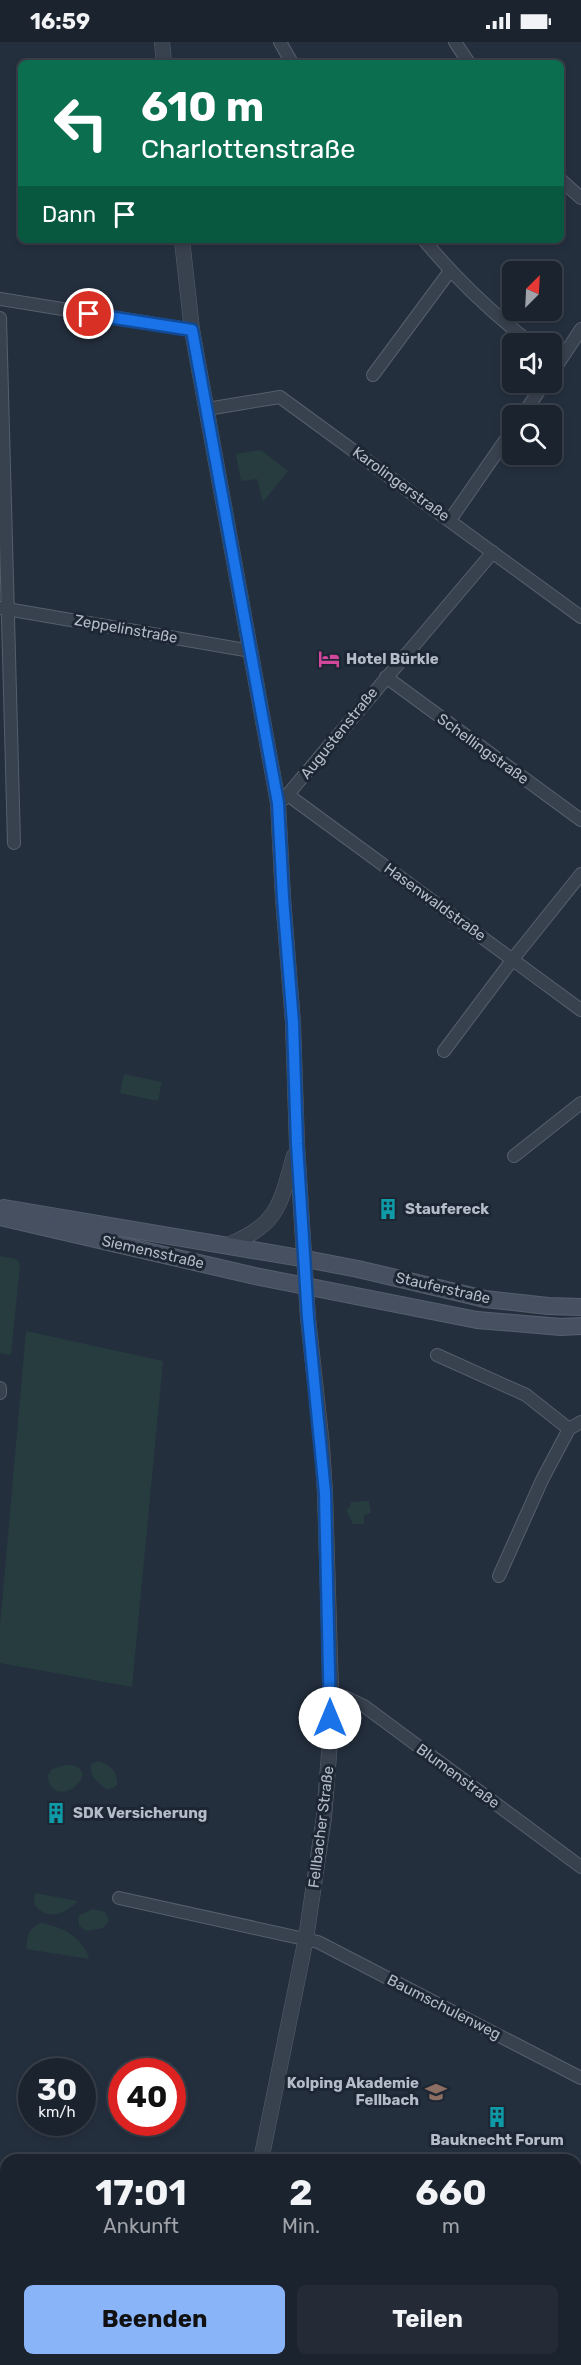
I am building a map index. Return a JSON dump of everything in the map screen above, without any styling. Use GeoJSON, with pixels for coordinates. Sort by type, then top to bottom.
{"type":"FeatureCollection","features":[{"type":"Feature","properties":{"kind":"main road","name":"Siemensstraße"},"geometry":{"type":"LineString","coordinates":[[0,1208],[306,1259]]}},
{"type":"Feature","properties":{"kind":"main road","name":"Siemensstraße"},"geometry":{"type":"LineString","coordinates":[[0,1217],[306,1286]]}},
{"type":"Feature","properties":{"kind":"main road","name":"Stauferstraße"},"geometry":{"type":"LineString","coordinates":[[306,1259],[485,1299],[581,1307]]}},
{"type":"Feature","properties":{"kind":"main road","name":"Stauferstraße"},"geometry":{"type":"LineString","coordinates":[[306,1286],[477,1320],[561,1327],[581,1326]]}},
{"type":"Feature","properties":{"kind":"street"},"geometry":{"type":"LineString","coordinates":[[162,42],[164,60]]}},
{"type":"Feature","properties":{"kind":"street"},"geometry":{"type":"LineString","coordinates":[[280,42],[290,60]]}},
{"type":"Feature","properties":{"kind":"street"},"geometry":{"type":"LineString","coordinates":[[455,42],[467,60]]}},
{"type":"Feature","properties":{"kind":"street"},"geometry":{"type":"LineString","coordinates":[[564,183],[581,198]]}},
{"type":"Feature","properties":{"kind":"street","name":"Fellbacher Straße"},"geometry":{"type":"LineString","coordinates":[[182,243],[192,330],[215,463],[251,651],[283,799],[283,898],[293,1023],[297,1144],[306,1286],[322,1458],[331,1694],[324,1817],[306,1938],[262,2154]]}},
{"type":"Feature","properties":{"kind":"street"},"geometry":{"type":"LineString","coordinates":[[426,243],[450,272],[518,333]]}},
{"type":"Feature","properties":{"kind":"street"},"geometry":{"type":"LineString","coordinates":[[373,375],[450,272]]}},
{"type":"Feature","properties":{"kind":"street"},"geometry":{"type":"LineString","coordinates":[[0,299],[192,330]]}},
{"type":"Feature","properties":{"kind":"street"},"geometry":{"type":"LineString","coordinates":[[0,318],[4,609],[14,843]]}},
{"type":"Feature","properties":{"kind":"street"},"geometry":{"type":"LineString","coordinates":[[562,354],[581,329]]}},
{"type":"Feature","properties":{"kind":"street","name":"Karolingerstraße"},"geometry":{"type":"LineString","coordinates":[[207,409],[280,397],[581,617]]}},
{"type":"Feature","properties":{"kind":"street"},"geometry":{"type":"LineString","coordinates":[[450,520],[502,445]]}},
{"type":"Feature","properties":{"kind":"street","name":"Augustenstraße"},"geometry":{"type":"LineString","coordinates":[[283,799],[493,552]]}},
{"type":"Feature","properties":{"kind":"street","name":"Zeppelinstraße"},"geometry":{"type":"LineString","coordinates":[[4,609],[251,651]]}},
{"type":"Feature","properties":{"kind":"street","name":"Schellingstraße"},"geometry":{"type":"LineString","coordinates":[[386,677],[581,820]]}},
{"type":"Feature","properties":{"kind":"street","name":"Hasenwaldstraße"},"geometry":{"type":"LineString","coordinates":[[283,799],[513,959],[581,1010]]}},
{"type":"Feature","properties":{"kind":"street"},"geometry":{"type":"LineString","coordinates":[[444,1051],[581,874]]}},
{"type":"Feature","properties":{"kind":"street"},"geometry":{"type":"LineString","coordinates":[[514,1156],[581,1103]]}},
{"type":"Feature","properties":{"kind":"street"},"geometry":{"type":"LineString","coordinates":[[228,1245],[260,1230],[276,1212],[297,1144]]}},
{"type":"Feature","properties":{"kind":"street"},"geometry":{"type":"LineString","coordinates":[[436,1354],[526,1395],[569,1429]]}},
{"type":"Feature","properties":{"kind":"street"},"geometry":{"type":"LineString","coordinates":[[0,1388],[0,1393]]}},
{"type":"Feature","properties":{"kind":"street"},"geometry":{"type":"LineString","coordinates":[[499,1576],[542,1480],[569,1429],[581,1422]]}},
{"type":"Feature","properties":{"kind":"street","name":"Blumenstraße"},"geometry":{"type":"LineString","coordinates":[[331,1694],[345,1697],[364,1706],[581,1867]]}},
{"type":"Feature","properties":{"kind":"street","name":"Baumschulenweg"},"geometry":{"type":"LineString","coordinates":[[119,1898],[318,1942],[581,2078]]}},
{"type":"Feature","properties":{"kind":"green space"},"geometry":{"type":"Polygon","coordinates":[[[261,450],[288,471],[263,502],[257,479],[241,481],[236,454],[261,450]]]}},
{"type":"Feature","properties":{"kind":"green space"},"geometry":{"type":"Polygon","coordinates":[[[124,1074],[162,1082],[158,1101],[120,1093],[124,1074]]]}},
{"type":"Feature","properties":{"kind":"green space"},"geometry":{"type":"Polygon","coordinates":[[[0,1256],[16,1259],[20,1264],[11,1355],[0,1353],[0,1256]]]}},
{"type":"Feature","properties":{"kind":"green space"},"geometry":{"type":"Polygon","coordinates":[[[26,1331],[163,1361],[132,1687],[0,1663],[0,1626],[26,1331]]]}},
{"type":"Feature","properties":{"kind":"green space"},"geometry":{"type":"Polygon","coordinates":[[[369,1501],[371,1513],[364,1515],[364,1524],[353,1524],[346,1510],[350,1507],[351,1502],[369,1501]]]}},
{"type":"Feature","properties":{"kind":"green space"},"geometry":{"type":"Polygon","coordinates":[[[98,1761],[106,1764],[115,1772],[117,1785],[113,1788],[107,1789],[93,1776],[91,1764],[98,1761]]]}},
{"type":"Feature","properties":{"kind":"green space"},"geometry":{"type":"Polygon","coordinates":[[[66,1765],[76,1766],[83,1774],[75,1787],[63,1792],[57,1791],[49,1783],[48,1775],[52,1769],[66,1765]]]}},
{"type":"Feature","properties":{"kind":"green space"},"geometry":{"type":"Polygon","coordinates":[[[35,1893],[78,1901],[62,1912],[50,1914],[39,1910],[34,1904],[35,1893]]]}},
{"type":"Feature","properties":{"kind":"green space"},"geometry":{"type":"Polygon","coordinates":[[[93,1909],[105,1912],[109,1921],[103,1928],[87,1931],[79,1926],[78,1916],[93,1909]]]}},
{"type":"Feature","properties":{"kind":"green space"},"geometry":{"type":"Polygon","coordinates":[[[41,1923],[71,1934],[82,1945],[89,1959],[26,1949],[29,1933],[41,1923]]]}},
{"type":"Feature","properties":{"kind":"place","name":"Hotel Bürkle"},"geometry":{"type":"Point","coordinates":[329,659]}},
{"type":"Feature","properties":{"kind":"place","name":"Staufereck"},"geometry":{"type":"Point","coordinates":[388,1209]}},
{"type":"Feature","properties":{"kind":"place","name":"SDK Versicherung"},"geometry":{"type":"Point","coordinates":[56,1813]}},
{"type":"Feature","properties":{"kind":"place","name":"Kolping Akademie Fellbach"},"geometry":{"type":"Point","coordinates":[436,2092]}},
{"type":"Feature","properties":{"kind":"place","name":"Bauknecht Forum"},"geometry":{"type":"Point","coordinates":[497,2117]}},
{"type":"Feature","properties":{"kind":"route"},"geometry":{"type":"LineString","coordinates":[[89,314],[192,330],[278,803],[293,1023],[297,1144],[308,1318],[325,1493],[330,1718]]}}]}
